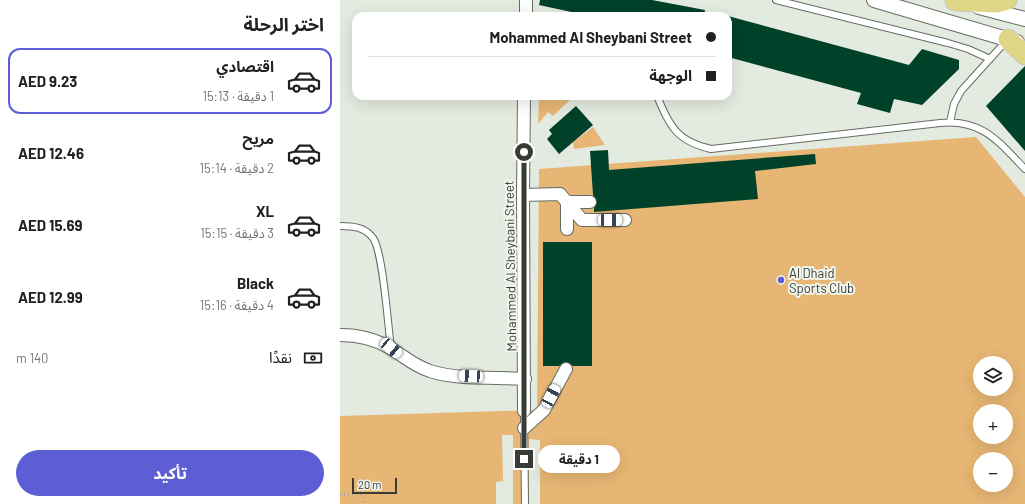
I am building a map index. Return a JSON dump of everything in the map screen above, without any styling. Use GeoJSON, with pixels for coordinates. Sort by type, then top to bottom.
{"type":"FeatureCollection","features":[{"type":"Feature","properties":{"kind":"highway"},"geometry":{"type":"LineString","coordinates":[[953,0],[996,2],[1007,0]]}},
{"type":"Feature","properties":{"kind":"highway"},"geometry":{"type":"LineString","coordinates":[[1016,42],[1025,55]]}},
{"type":"Feature","properties":{"kind":"street"},"geometry":{"type":"LineString","coordinates":[[526,0],[526,12]]}},
{"type":"Feature","properties":{"kind":"street"},"geometry":{"type":"LineString","coordinates":[[874,0],[1016,42]]}},
{"type":"Feature","properties":{"kind":"street"},"geometry":{"type":"LineString","coordinates":[[953,0],[1025,20]]}},
{"type":"Feature","properties":{"kind":"street","name":"Mohammed Al Sheybani Street"},"geometry":{"type":"LineString","coordinates":[[524,100],[524,411]]}},
{"type":"Feature","properties":{"kind":"street"},"geometry":{"type":"LineString","coordinates":[[523,195],[560,194],[582,220],[625,220]]}},
{"type":"Feature","properties":{"kind":"street"},"geometry":{"type":"LineString","coordinates":[[567,202],[590,202]]}},
{"type":"Feature","properties":{"kind":"street"},"geometry":{"type":"LineString","coordinates":[[567,202],[567,229]]}},
{"type":"Feature","properties":{"kind":"street"},"geometry":{"type":"LineString","coordinates":[[340,336],[362,337],[391,348],[415,365],[444,375],[525,379]]}},
{"type":"Feature","properties":{"kind":"street"},"geometry":{"type":"LineString","coordinates":[[524,428],[544,410],[566,369]]}},
{"type":"Feature","properties":{"kind":"lane"},"geometry":{"type":"LineString","coordinates":[[776,0],[948,43],[968,49],[990,59]]}},
{"type":"Feature","properties":{"kind":"lane"},"geometry":{"type":"LineString","coordinates":[[950,122],[954,104],[961,91],[990,59],[1016,42]]}},
{"type":"Feature","properties":{"kind":"lane"},"geometry":{"type":"LineString","coordinates":[[659,100],[671,127],[682,138],[695,146],[711,149],[950,122],[970,124],[985,131],[1025,169]]}},
{"type":"Feature","properties":{"kind":"lane"},"geometry":{"type":"LineString","coordinates":[[340,226],[350,226],[363,230],[373,238],[378,246],[391,348]]}},
{"type":"Feature","properties":{"kind":"lane"},"geometry":{"type":"LineString","coordinates":[[524,411],[525,504]]}},
{"type":"Feature","properties":{"kind":"path"},"geometry":{"type":"LineString","coordinates":[[340,495],[364,493],[364,504]]}},
{"type":"Feature","properties":{"kind":"shaded area"},"geometry":{"type":"Polygon","coordinates":[[[539,100],[570,100],[553,116],[548,112],[538,124],[539,100]]]}},
{"type":"Feature","properties":{"kind":"shaded area"},"geometry":{"type":"Polygon","coordinates":[[[593,127],[605,145],[574,149],[573,142],[593,127]]]}},
{"type":"Feature","properties":{"kind":"shaded area","name":"Al Dhaid Sports Club"},"geometry":{"type":"Polygon","coordinates":[[[976,137],[1025,197],[1025,504],[540,504],[540,440],[529,439],[529,504],[513,504],[513,435],[502,435],[503,481],[496,482],[496,504],[340,504],[340,416],[537,410],[539,169],[976,137]]]}},
{"type":"Feature","properties":{"kind":"building"},"geometry":{"type":"Polygon","coordinates":[[[540,0],[652,0],[705,10],[705,12],[571,12],[539,5],[540,0]]]}},
{"type":"Feature","properties":{"kind":"building"},"geometry":{"type":"Polygon","coordinates":[[[732,17],[909,65],[922,49],[959,60],[959,69],[922,105],[894,99],[890,113],[857,104],[861,93],[732,58],[732,17]]]}},
{"type":"Feature","properties":{"kind":"building"},"geometry":{"type":"Polygon","coordinates":[[[1025,66],[1025,151],[986,106],[1025,66]]]}},
{"type":"Feature","properties":{"kind":"building"},"geometry":{"type":"Polygon","coordinates":[[[576,106],[593,125],[559,154],[547,139],[552,134],[549,130],[576,106]]]}},
{"type":"Feature","properties":{"kind":"building"},"geometry":{"type":"Polygon","coordinates":[[[608,150],[609,170],[815,154],[816,164],[755,171],[758,199],[594,212],[597,202],[593,195],[590,151],[608,150]]]}},
{"type":"Feature","properties":{"kind":"building"},"geometry":{"type":"Polygon","coordinates":[[[543,242],[592,242],[592,366],[573,366],[566,362],[559,366],[543,366],[543,242]]]}},
{"type":"Feature","properties":{"kind":"place","name":"Al Dhaid Sports Club"},"geometry":{"type":"Point","coordinates":[781,280]}},
{"type":"Feature","properties":{"kind":"route"},"geometry":{"type":"LineString","coordinates":[[524,152],[524,459]]}}]}
